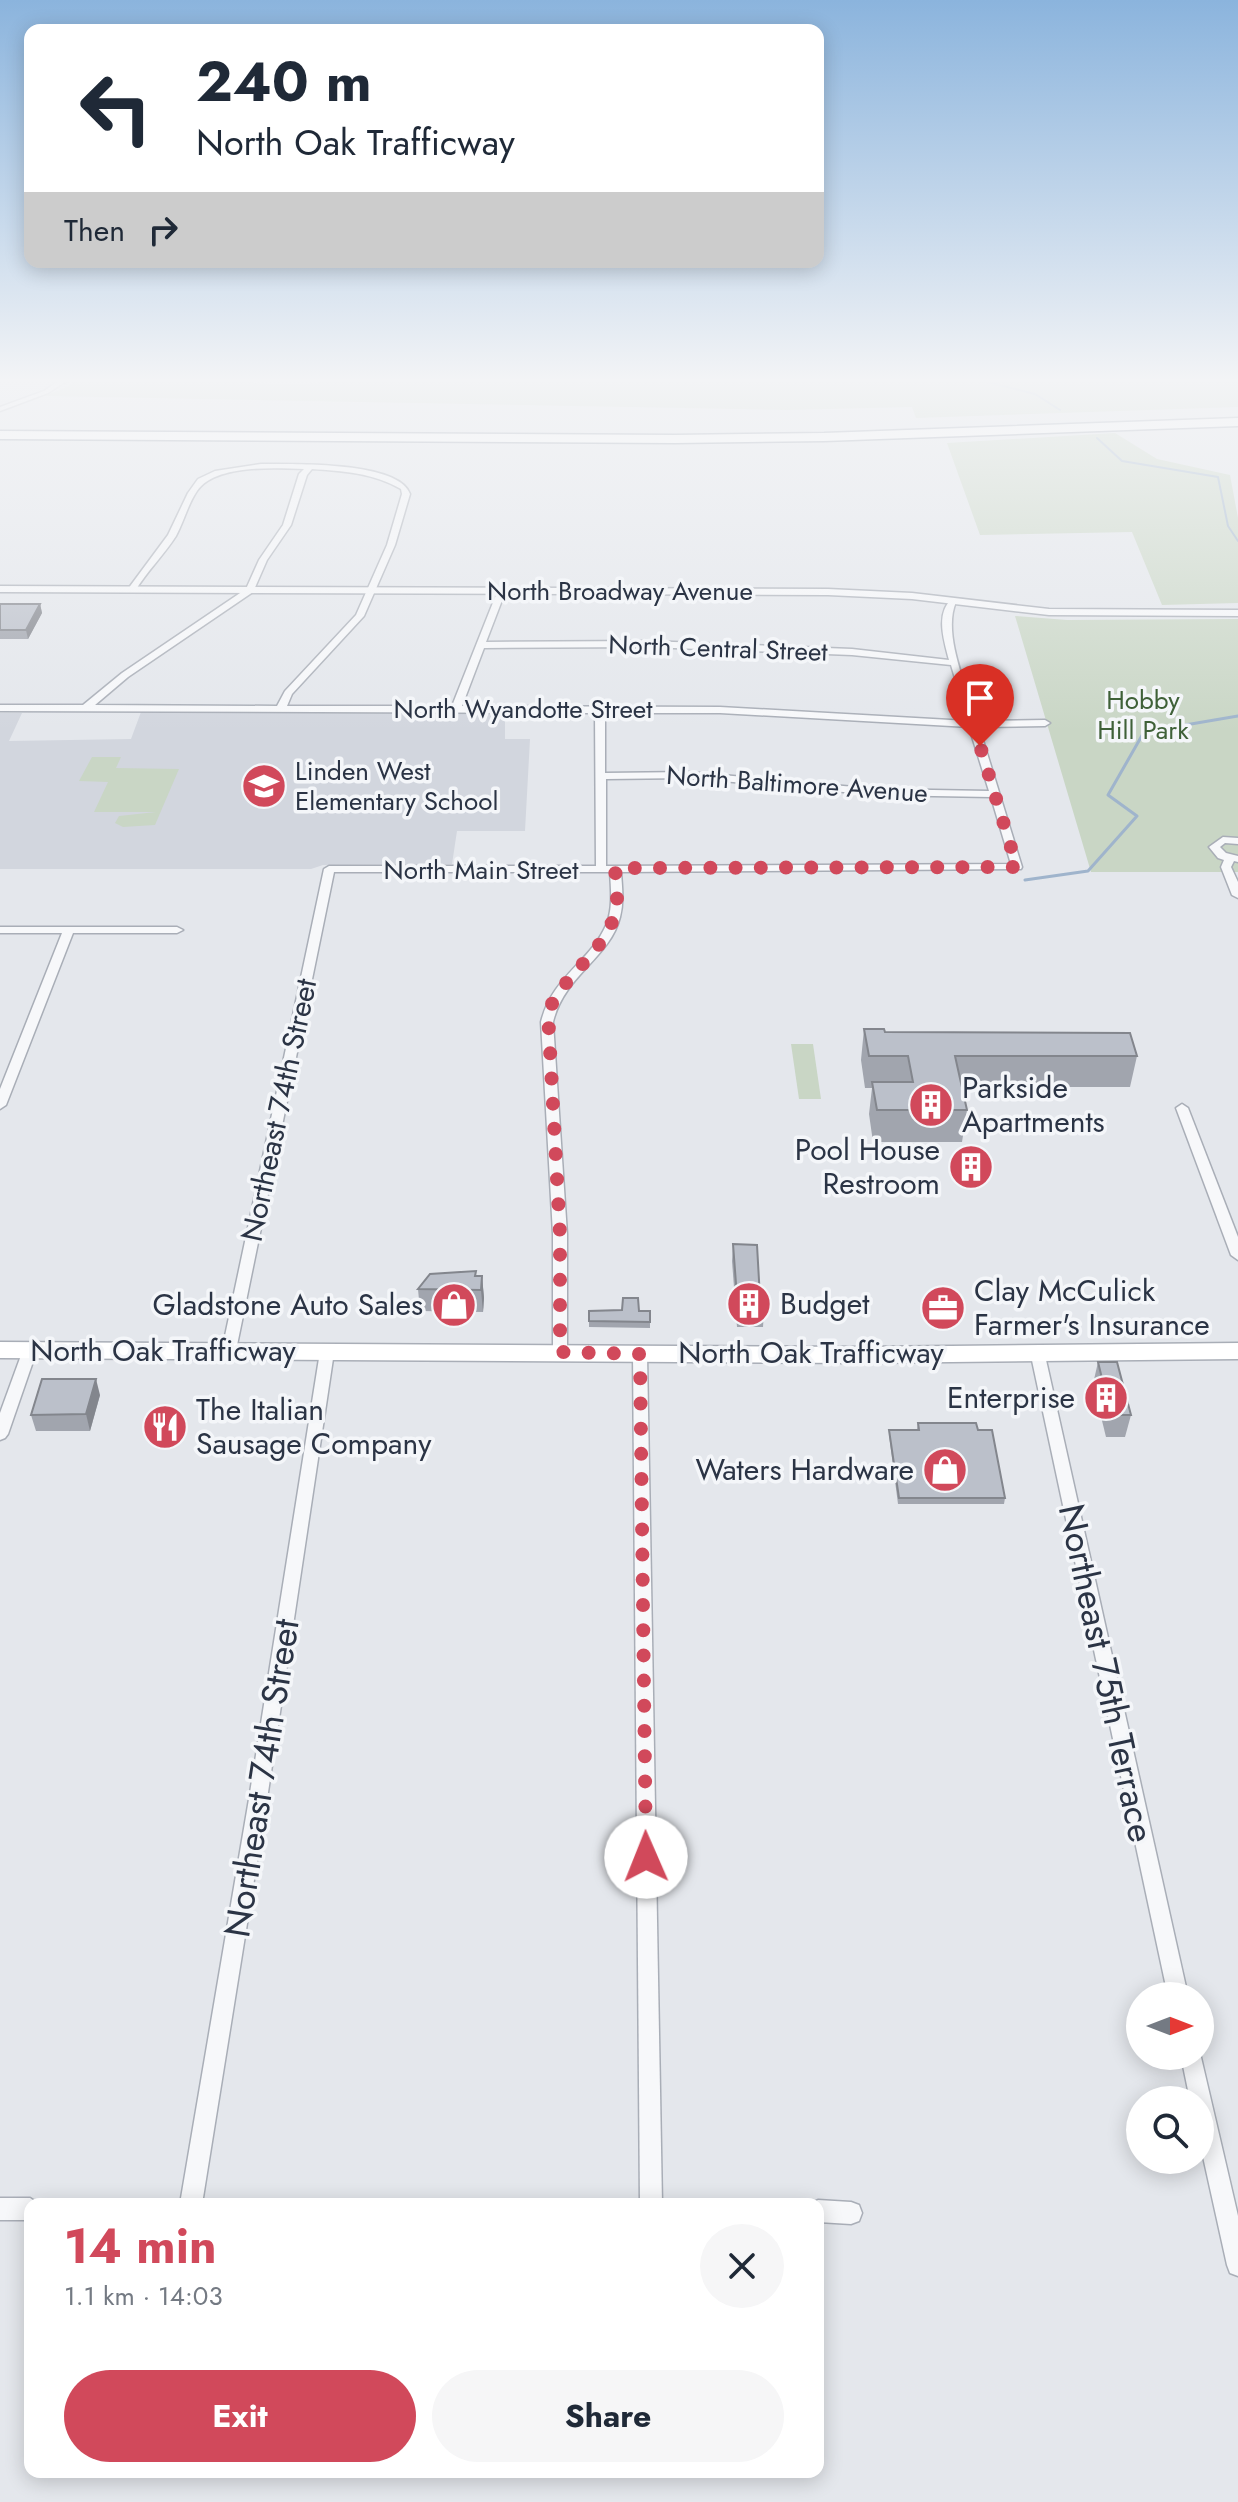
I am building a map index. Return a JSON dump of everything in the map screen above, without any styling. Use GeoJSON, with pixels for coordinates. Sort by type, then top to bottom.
{"type":"FeatureCollection","features":[{"type":"Feature","properties":{"kind":"main road","name":"North Oak Trafficway"},"geometry":{"type":"LineString","coordinates":[[0,1350],[875,1355],[1238,1351]]}},
{"type":"Feature","properties":{"kind":"street"},"geometry":{"type":"LineString","coordinates":[[132,589],[172,536],[192,497]]}},
{"type":"Feature","properties":{"kind":"street"},"geometry":{"type":"LineString","coordinates":[[87,707],[125,675],[250,590],[263,560],[287,525],[296,497]]}},
{"type":"Feature","properties":{"kind":"street"},"geometry":{"type":"LineString","coordinates":[[281,708],[288,693],[360,616],[373,590],[405,497]]}},
{"type":"Feature","properties":{"kind":"street","name":"North Broadway Avenue"},"geometry":{"type":"LineString","coordinates":[[0,589],[828,592],[912,596],[1049,612],[1238,613]]}},
{"type":"Feature","properties":{"kind":"street"},"geometry":{"type":"LineString","coordinates":[[456,709],[500,595],[497,591]]}},
{"type":"Feature","properties":{"kind":"street"},"geometry":{"type":"LineString","coordinates":[[952,602],[946,630],[994,794]]}},
{"type":"Feature","properties":{"kind":"street","name":"North Central Street"},"geometry":{"type":"LineString","coordinates":[[480,645],[648,644],[852,652],[955,663]]}},
{"type":"Feature","properties":{"kind":"street","name":"North Wyandotte Street"},"geometry":{"type":"LineString","coordinates":[[0,708],[720,710],[946,724],[1045,723]]}},
{"type":"Feature","properties":{"kind":"street"},"geometry":{"type":"LineString","coordinates":[[560,1352],[560,1234],[548,1013],[563,985],[612,925],[616,906],[608,868],[599,776],[600,709]]}},
{"type":"Feature","properties":{"kind":"street","name":"North Baltimore Avenue"},"geometry":{"type":"LineString","coordinates":[[599,776],[688,775],[877,792],[994,794]]}},
{"type":"Feature","properties":{"kind":"street","name":"North Main Street"},"geometry":{"type":"LineString","coordinates":[[329,869],[576,871],[608,868],[1017,867],[994,794]]}},
{"type":"Feature","properties":{"kind":"street"},"geometry":{"type":"LineString","coordinates":[[1238,841],[1223,840],[1215,844],[1217,853],[1234,858],[1226,867],[1238,895]]}},
{"type":"Feature","properties":{"kind":"street","name":"Northeast 74th Street"},"geometry":{"type":"LineString","coordinates":[[229,1350],[329,869]]}},
{"type":"Feature","properties":{"kind":"street"},"geometry":{"type":"LineString","coordinates":[[0,930],[177,930]]}},
{"type":"Feature","properties":{"kind":"street"},"geometry":{"type":"LineString","coordinates":[[0,1105],[69,930]]}},
{"type":"Feature","properties":{"kind":"street"},"geometry":{"type":"LineString","coordinates":[[1182,1108],[1238,1255]]}},
{"type":"Feature","properties":{"kind":"street"},"geometry":{"type":"LineString","coordinates":[[0,1434],[30,1350]]}},
{"type":"Feature","properties":{"kind":"street","name":"Northeast 75th Terrace"},"geometry":{"type":"LineString","coordinates":[[1037,1351],[1175,1982]]}},
{"type":"Feature","properties":{"kind":"street","name":"Northeast 74th Street"},"geometry":{"type":"LineString","coordinates":[[192,2198],[327,1352]]}},
{"type":"Feature","properties":{"kind":"street"},"geometry":{"type":"LineString","coordinates":[[640,1354],[651,2198]]}},
{"type":"Feature","properties":{"kind":"street"},"geometry":{"type":"LineString","coordinates":[[1194,2070],[1238,2265]]}},
{"type":"Feature","properties":{"kind":"street"},"geometry":{"type":"LineString","coordinates":[[0,2209],[24,2209]]}},
{"type":"Feature","properties":{"kind":"street"},"geometry":{"type":"LineString","coordinates":[[824,2211],[851,2213]]}},
{"type":"Feature","properties":{"kind":"shaded area","name":"Linden West Elementary School"},"geometry":{"type":"Polygon","coordinates":[[[141,712],[505,713],[505,739],[530,739],[525,831],[457,831],[452,864],[323,865],[311,869],[0,869],[0,713],[22,713],[9,741],[131,739],[141,712]]]}},
{"type":"Feature","properties":{"kind":"green space"},"geometry":{"type":"Polygon","coordinates":[[[966,497],[1234,497],[1238,518],[1238,603],[1162,605],[1132,532],[980,535],[966,497]]]}},
{"type":"Feature","properties":{"kind":"green space","name":"Hobby Hill Park"},"geometry":{"type":"Polygon","coordinates":[[[1015,616],[1067,620],[1238,619],[1238,872],[1091,872],[1015,616]]]}},
{"type":"Feature","properties":{"kind":"green space"},"geometry":{"type":"Polygon","coordinates":[[[92,757],[121,757],[116,768],[179,769],[155,825],[123,827],[115,823],[119,816],[156,812],[94,812],[108,782],[79,781],[92,757]]]}},
{"type":"Feature","properties":{"kind":"green space"},"geometry":{"type":"Polygon","coordinates":[[[791,1044],[813,1044],[821,1099],[799,1099],[791,1044]]]}},
{"type":"Feature","properties":{"kind":"building"},"geometry":{"type":"Polygon","coordinates":[[[0,604],[40,604],[26,630],[0,630],[0,604]]]}},
{"type":"Feature","properties":{"kind":"building"},"geometry":{"type":"Polygon","coordinates":[[[864,1029],[884,1029],[885,1032],[1130,1033],[1137,1056],[955,1056],[967,1110],[877,1110],[872,1082],[913,1082],[908,1056],[869,1056],[864,1029]]]}},
{"type":"Feature","properties":{"kind":"building","name":"Budget"},"geometry":{"type":"Polygon","coordinates":[[[733,1244],[757,1245],[760,1298],[763,1298],[764,1310],[738,1310],[733,1244]]]}},
{"type":"Feature","properties":{"kind":"building"},"geometry":{"type":"Polygon","coordinates":[[[476,1271],[475,1276],[482,1276],[481,1290],[418,1289],[430,1274],[476,1271]]]}},
{"type":"Feature","properties":{"kind":"building"},"geometry":{"type":"Polygon","coordinates":[[[623,1298],[638,1298],[639,1311],[650,1311],[650,1322],[589,1321],[589,1311],[622,1310],[623,1298]]]}},
{"type":"Feature","properties":{"kind":"building"},"geometry":{"type":"Polygon","coordinates":[[[1098,1362],[1117,1362],[1131,1415],[1111,1415],[1098,1362]]]}},
{"type":"Feature","properties":{"kind":"building"},"geometry":{"type":"Polygon","coordinates":[[[42,1379],[96,1379],[86,1414],[31,1415],[42,1379]]]}},
{"type":"Feature","properties":{"kind":"building","name":"Waters Hardware"},"geometry":{"type":"Polygon","coordinates":[[[918,1423],[976,1423],[978,1430],[992,1430],[1005,1498],[899,1498],[889,1430],[919,1430],[918,1423]]]}},
{"type":"Feature","properties":{"kind":"waterway"},"geometry":{"type":"LineString","coordinates":[[1222,497],[1228,526],[1238,541]]}},
{"type":"Feature","properties":{"kind":"waterway"},"geometry":{"type":"LineString","coordinates":[[1025,880],[1088,871],[1137,816],[1108,795],[1144,732],[1238,716]]}},
{"type":"Feature","properties":{"kind":"place","name":"Linden West Elementary School"},"geometry":{"type":"Point","coordinates":[264,786]}},
{"type":"Feature","properties":{"kind":"place","name":"Parkside Apartments"},"geometry":{"type":"Point","coordinates":[931,1105]}},
{"type":"Feature","properties":{"kind":"place","name":"Pool House Restroom"},"geometry":{"type":"Point","coordinates":[971,1167]}},
{"type":"Feature","properties":{"kind":"place","name":"Budget"},"geometry":{"type":"Point","coordinates":[749,1304]}},
{"type":"Feature","properties":{"kind":"place","name":"Gladstone Auto Sales"},"geometry":{"type":"Point","coordinates":[454,1305]}},
{"type":"Feature","properties":{"kind":"place","name":"Clay McCulick Farmer's Insurance"},"geometry":{"type":"Point","coordinates":[943,1308]}},
{"type":"Feature","properties":{"kind":"place","name":"Enterprise"},"geometry":{"type":"Point","coordinates":[1106,1398]}},
{"type":"Feature","properties":{"kind":"place","name":"The Italian Sausage Company"},"geometry":{"type":"Point","coordinates":[165,1427]}},
{"type":"Feature","properties":{"kind":"place","name":"Waters Hardware"},"geometry":{"type":"Point","coordinates":[945,1470]}},
{"type":"Feature","properties":{"kind":"route"},"geometry":{"type":"LineString","coordinates":[[646,1857],[640,1354],[560,1352],[560,1234],[548,1013],[563,985],[612,925],[616,906],[615,868],[1017,867],[980,746]]}}]}
